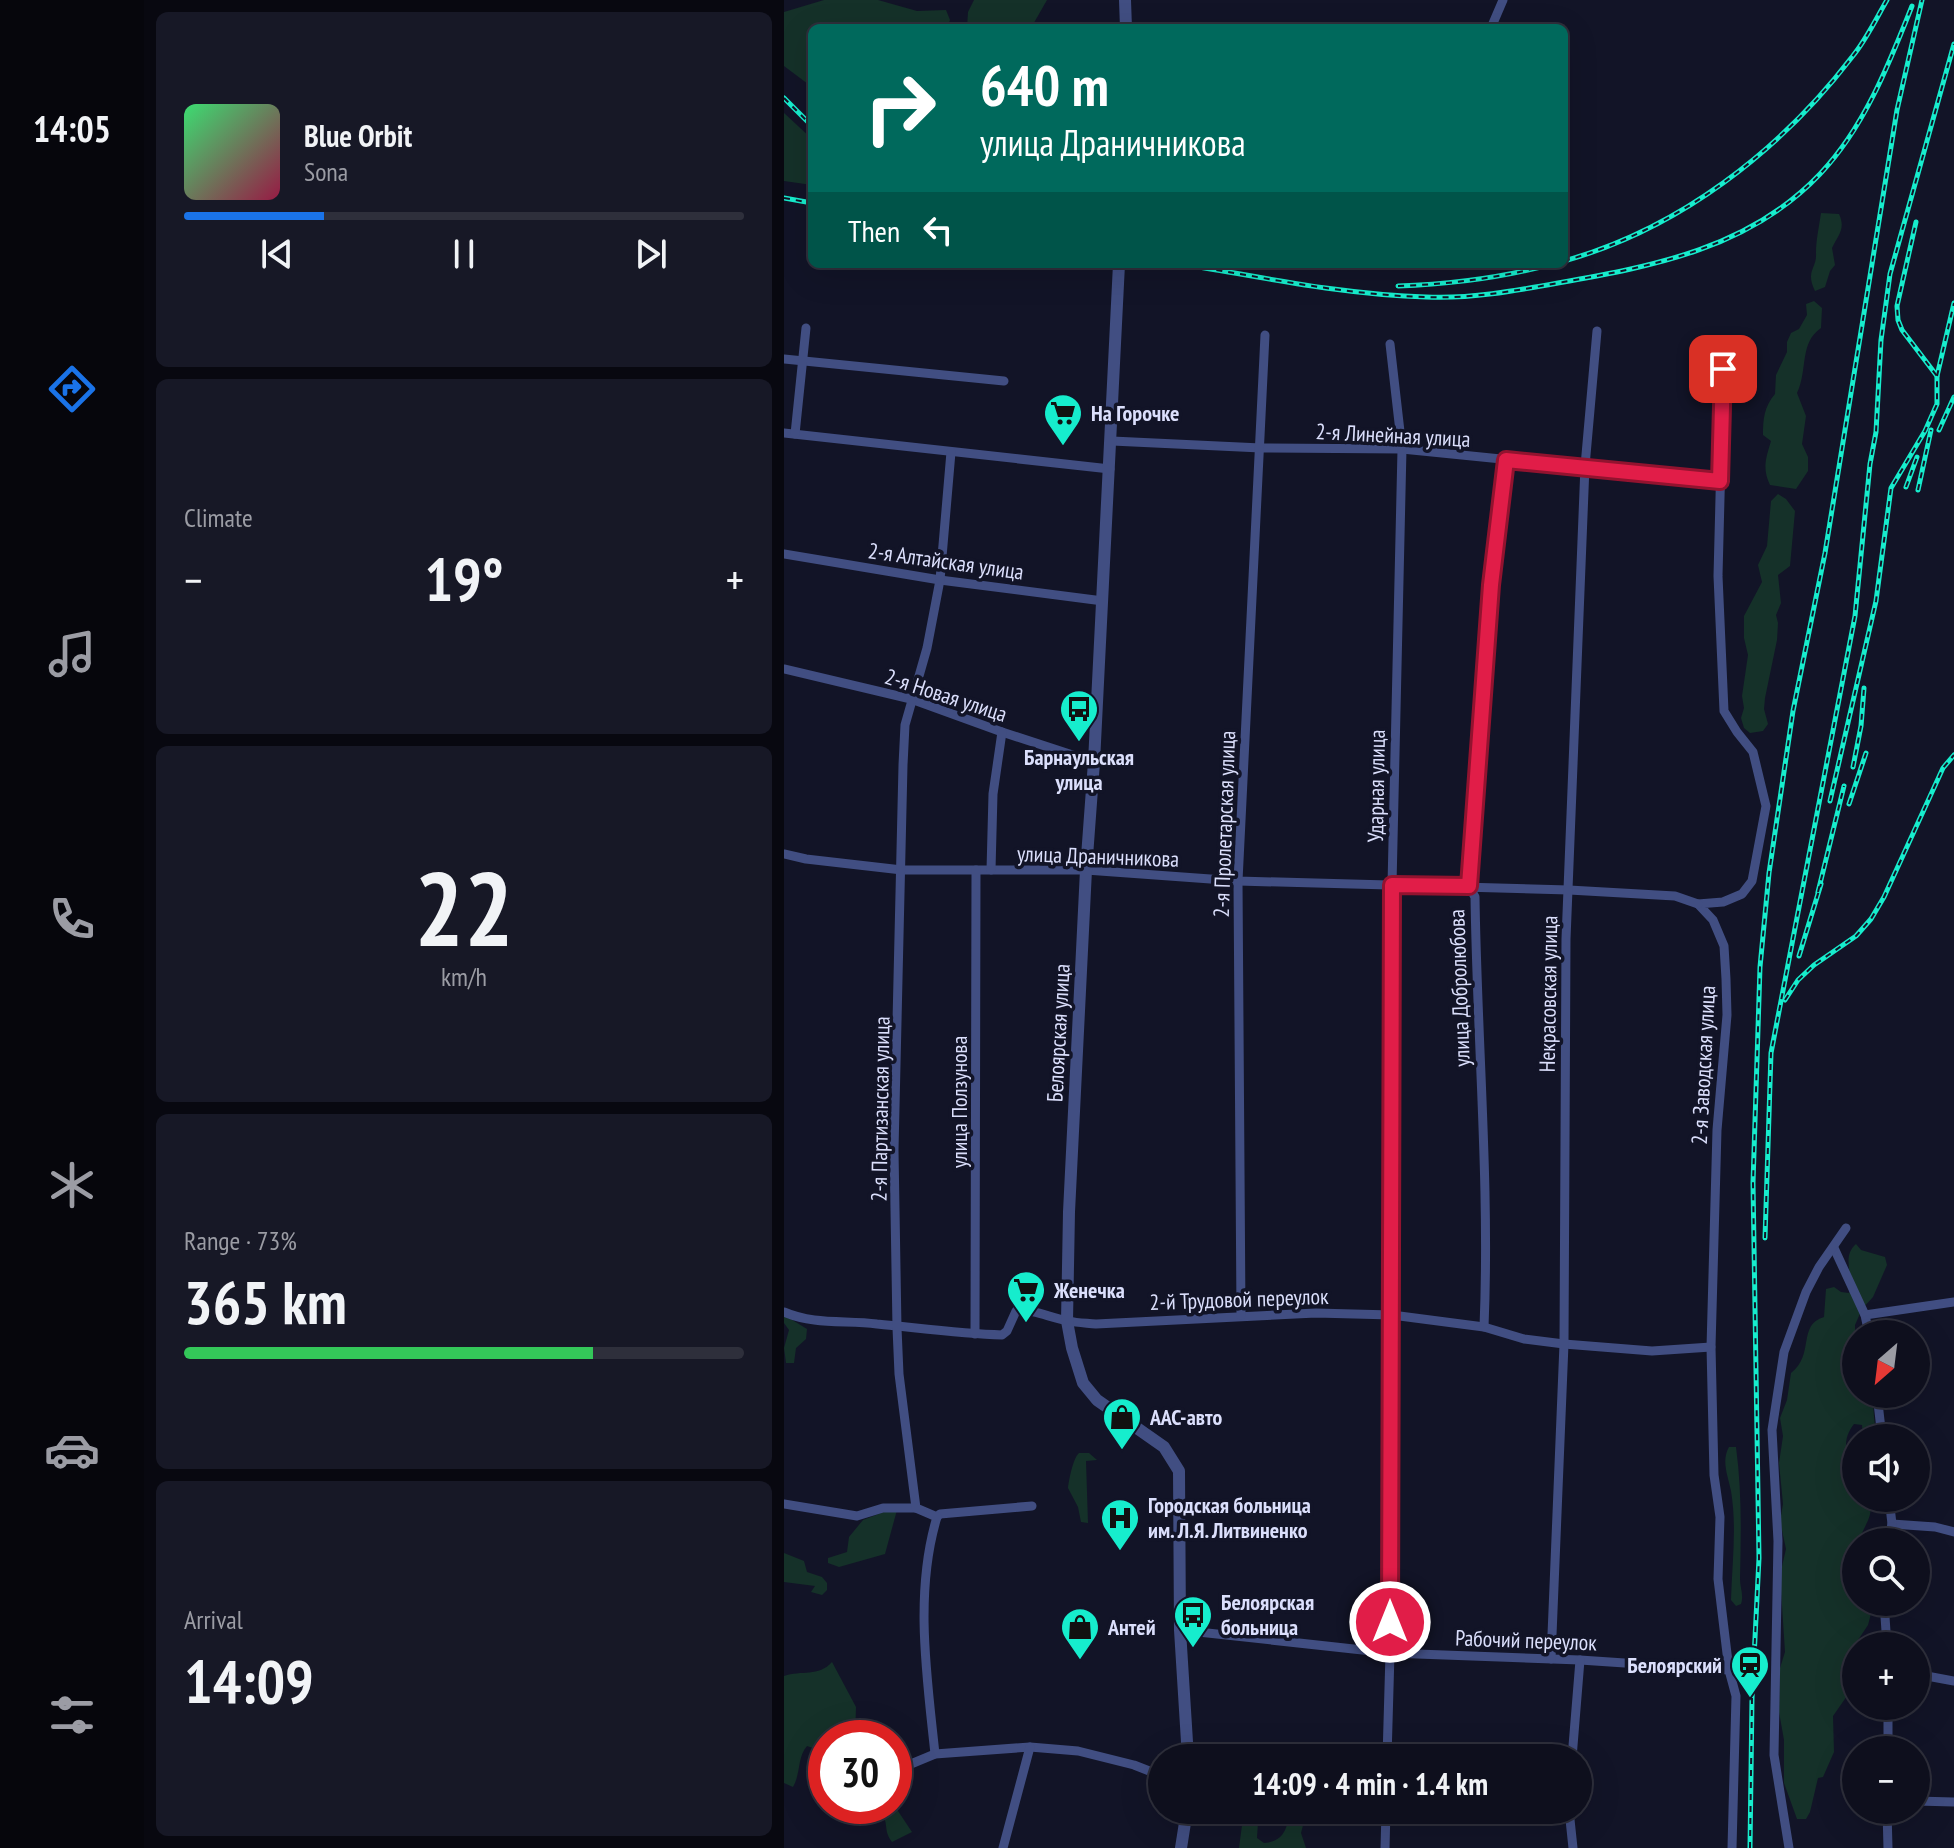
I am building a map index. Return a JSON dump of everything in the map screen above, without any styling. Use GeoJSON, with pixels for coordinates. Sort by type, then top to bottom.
{"type":"FeatureCollection","features":[{"type":"Feature","properties":{"kind":"street"},"geometry":{"type":"LineString","coordinates":[[1125,0],[1126,24]]}},
{"type":"Feature","properties":{"kind":"street"},"geometry":{"type":"LineString","coordinates":[[1493,24],[1503,0]]}},
{"type":"Feature","properties":{"kind":"street","name":"Белоярская улица"},"geometry":{"type":"LineString","coordinates":[[1119,268],[1069,1212],[1067,1321],[1083,1383],[1097,1400],[1164,1447],[1179,1471],[1180,1630],[1187,1744]]}},
{"type":"Feature","properties":{"kind":"street"},"geometry":{"type":"LineString","coordinates":[[806,328],[790,434],[1110,469]]}},
{"type":"Feature","properties":{"kind":"street","name":"Некрасовская улица"},"geometry":{"type":"LineString","coordinates":[[1551,1659],[1564,1344],[1564,1086],[1569,890],[1585,466],[1597,331]]}},
{"type":"Feature","properties":{"kind":"street","name":"2-я Пролетарская улица"},"geometry":{"type":"LineString","coordinates":[[1241,1315],[1238,881],[1265,335]]}},
{"type":"Feature","properties":{"kind":"street"},"geometry":{"type":"LineString","coordinates":[[1698,904],[1723,902],[1742,894],[1752,881],[1766,806],[1753,752],[1724,711],[1718,576],[1724,341]]}},
{"type":"Feature","properties":{"kind":"street","name":"Ударная улица"},"geometry":{"type":"LineString","coordinates":[[1387,1744],[1392,885],[1402,449],[1390,344]]}},
{"type":"Feature","properties":{"kind":"street"},"geometry":{"type":"LineString","coordinates":[[784,359],[1004,381]]}},
{"type":"Feature","properties":{"kind":"street","name":"2-я Линейная улица"},"geometry":{"type":"LineString","coordinates":[[1112,441],[1261,448],[1402,449],[1720,481]]}},
{"type":"Feature","properties":{"kind":"street","name":"2-я Партизанская улица"},"geometry":{"type":"LineString","coordinates":[[916,1508],[899,1374],[894,1150],[905,725],[927,648],[940,580],[951,452]]}},
{"type":"Feature","properties":{"kind":"street","name":"улица Добролюбова"},"geometry":{"type":"LineString","coordinates":[[1484,1327],[1487,1251],[1485,1182],[1477,1023],[1475,897],[1469,886],[1491,585],[1506,460]]}},
{"type":"Feature","properties":{"kind":"street","name":"2-я Алтайская улица"},"geometry":{"type":"LineString","coordinates":[[784,554],[940,580],[1103,601]]}},
{"type":"Feature","properties":{"kind":"street","name":"2-я Новая улица"},"geometry":{"type":"LineString","coordinates":[[784,669],[911,699],[1094,762]]}},
{"type":"Feature","properties":{"kind":"street"},"geometry":{"type":"LineString","coordinates":[[991,870],[993,794],[1002,732]]}},
{"type":"Feature","properties":{"kind":"street","name":"улица Драничникова"},"geometry":{"type":"LineString","coordinates":[[784,854],[902,870],[1086,870],[1238,881],[1569,890],[1675,896],[1698,904]]}},
{"type":"Feature","properties":{"kind":"street","name":"улица Ползунова"},"geometry":{"type":"LineString","coordinates":[[975,1334],[976,870]]}},
{"type":"Feature","properties":{"kind":"street","name":"2-я Заводская улица"},"geometry":{"type":"LineString","coordinates":[[1698,904],[1713,920],[1724,946],[1727,1015],[1717,1130],[1711,1347],[1714,1475],[1720,1517],[1718,1579],[1729,1670],[1736,1696],[1732,1848]]}},
{"type":"Feature","properties":{"kind":"street"},"geometry":{"type":"LineString","coordinates":[[1789,1848],[1774,1755],[1778,1541],[1772,1430],[1784,1352],[1806,1292],[1846,1228]]}},
{"type":"Feature","properties":{"kind":"street"},"geometry":{"type":"LineString","coordinates":[[1834,1248],[1866,1320]]}},
{"type":"Feature","properties":{"kind":"street"},"geometry":{"type":"LineString","coordinates":[[1865,1315],[1954,1302]]}},
{"type":"Feature","properties":{"kind":"street","name":"2-й Трудовой переулок"},"geometry":{"type":"LineString","coordinates":[[784,1312],[802,1320],[1002,1335],[1016,1311],[1039,1311],[1067,1321],[1096,1324],[1241,1315],[1392,1315],[1484,1327],[1524,1339],[1564,1344],[1652,1351],[1711,1347]]}},
{"type":"Feature","properties":{"kind":"street"},"geometry":{"type":"LineString","coordinates":[[784,1504],[857,1516],[883,1508],[916,1508],[937,1517]]}},
{"type":"Feature","properties":{"kind":"street"},"geometry":{"type":"LineString","coordinates":[[935,1754],[927,1669],[925,1577],[937,1517],[940,1514],[1032,1506]]}},
{"type":"Feature","properties":{"kind":"street"},"geometry":{"type":"LineString","coordinates":[[1891,1512],[1891,1528]]}},
{"type":"Feature","properties":{"kind":"street"},"geometry":{"type":"LineString","coordinates":[[1892,1524],[1935,1527],[1954,1532]]}},
{"type":"Feature","properties":{"kind":"street","name":"Рабочий переулок"},"geometry":{"type":"LineString","coordinates":[[1180,1630],[1390,1653],[1580,1660],[1729,1670]]}},
{"type":"Feature","properties":{"kind":"street"},"geometry":{"type":"LineString","coordinates":[[1573,1744],[1580,1660]]}},
{"type":"Feature","properties":{"kind":"street"},"geometry":{"type":"LineString","coordinates":[[1930,1677],[1954,1681]]}},
{"type":"Feature","properties":{"kind":"street"},"geometry":{"type":"LineString","coordinates":[[1003,1848],[1030,1747]]}},
{"type":"Feature","properties":{"kind":"street"},"geometry":{"type":"LineString","coordinates":[[912,1764],[935,1754],[1030,1747],[1078,1751],[1148,1770]]}},
{"type":"Feature","properties":{"kind":"street"},"geometry":{"type":"LineString","coordinates":[[1930,1801],[1954,1802]]}},
{"type":"Feature","properties":{"kind":"street"},"geometry":{"type":"LineString","coordinates":[[1181,1848],[1185,1824]]}},
{"type":"Feature","properties":{"kind":"street"},"geometry":{"type":"LineString","coordinates":[[1385,1848],[1386,1824]]}},
{"type":"Feature","properties":{"kind":"street"},"geometry":{"type":"LineString","coordinates":[[1570,1824],[1573,1848]]}},
{"type":"Feature","properties":{"kind":"street"},"geometry":{"type":"LineString","coordinates":[[1887,1824],[1888,1848]]}},
{"type":"Feature","properties":{"kind":"green space"},"geometry":{"type":"Polygon","coordinates":[[[824,0],[878,0],[917,11],[946,10],[950,20],[948,24],[808,24],[808,84],[784,66],[784,12],[824,0]]]}},
{"type":"Feature","properties":{"kind":"green space"},"geometry":{"type":"Polygon","coordinates":[[[974,0],[1047,0],[1033,24],[967,24],[968,12],[974,0]]]}},
{"type":"Feature","properties":{"kind":"green space"},"geometry":{"type":"Polygon","coordinates":[[[784,113],[808,135],[808,184],[784,181],[784,113]]]}},
{"type":"Feature","properties":{"kind":"green space"},"geometry":{"type":"Polygon","coordinates":[[[1821,213],[1839,214],[1841,228],[1832,248],[1835,265],[1825,287],[1815,291],[1811,274],[1821,213]]]}},
{"type":"Feature","properties":{"kind":"green space"},"geometry":{"type":"Polygon","coordinates":[[[1814,301],[1822,308],[1821,328],[1814,334],[1807,349],[1797,393],[1806,416],[1802,444],[1808,457],[1808,471],[1796,489],[1770,485],[1765,468],[1771,441],[1763,435],[1765,413],[1775,394],[1776,375],[1787,352],[1787,342],[1807,315],[1806,304],[1814,301]]]}},
{"type":"Feature","properties":{"kind":"green space"},"geometry":{"type":"Polygon","coordinates":[[[1778,494],[1795,511],[1790,566],[1778,575],[1781,603],[1776,615],[1777,640],[1764,709],[1768,724],[1763,731],[1750,733],[1744,728],[1741,718],[1748,655],[1744,616],[1762,582],[1758,565],[1767,546],[1771,501],[1778,494]]]}},
{"type":"Feature","properties":{"kind":"green space"},"geometry":{"type":"Polygon","coordinates":[[[1856,1244],[1861,1250],[1885,1257],[1887,1265],[1873,1297],[1857,1320],[1842,1320],[1842,1408],[1873,1408],[1875,1424],[1842,1424],[1842,1512],[1871,1512],[1865,1528],[1842,1528],[1842,1616],[1870,1616],[1863,1632],[1842,1632],[1842,1703],[1833,1716],[1834,1752],[1823,1777],[1818,1778],[1810,1812],[1806,1819],[1797,1819],[1784,1783],[1784,1740],[1779,1712],[1780,1668],[1785,1652],[1780,1575],[1786,1549],[1780,1521],[1783,1504],[1779,1463],[1783,1436],[1780,1418],[1787,1400],[1791,1373],[1802,1358],[1808,1333],[1816,1321],[1824,1317],[1826,1289],[1834,1287],[1849,1293],[1849,1255],[1856,1244]]]}},
{"type":"Feature","properties":{"kind":"green space"},"geometry":{"type":"Polygon","coordinates":[[[784,1315],[807,1329],[806,1339],[796,1348],[794,1363],[786,1363],[784,1348],[789,1330],[784,1323],[784,1315]]]}},
{"type":"Feature","properties":{"kind":"green space"},"geometry":{"type":"Polygon","coordinates":[[[1729,1447],[1736,1447],[1740,1496],[1742,1598],[1741,1604],[1736,1606],[1731,1600],[1734,1518],[1725,1463],[1729,1447]]]}},
{"type":"Feature","properties":{"kind":"green space"},"geometry":{"type":"Polygon","coordinates":[[[1079,1453],[1089,1453],[1097,1460],[1086,1461],[1088,1523],[1081,1522],[1078,1507],[1068,1488],[1073,1464],[1079,1453]]]}},
{"type":"Feature","properties":{"kind":"green space"},"geometry":{"type":"Polygon","coordinates":[[[897,1510],[885,1554],[839,1567],[828,1563],[828,1558],[847,1552],[849,1537],[863,1520],[897,1510]]]}},
{"type":"Feature","properties":{"kind":"green space"},"geometry":{"type":"Polygon","coordinates":[[[784,1553],[804,1561],[807,1572],[822,1577],[827,1583],[827,1590],[822,1595],[811,1592],[815,1586],[784,1582],[784,1553]]]}},
{"type":"Feature","properties":{"kind":"green space"},"geometry":{"type":"Polygon","coordinates":[[[832,1662],[856,1707],[856,1720],[808,1720],[808,1746],[800,1761],[793,1787],[784,1783],[784,1676],[827,1667],[832,1662]]]}},
{"type":"Feature","properties":{"kind":"green space"},"geometry":{"type":"Polygon","coordinates":[[[886,1824],[907,1824],[912,1832],[892,1842],[886,1824]]]}},
{"type":"Feature","properties":{"kind":"green space"},"geometry":{"type":"Polygon","coordinates":[[[1242,1824],[1258,1824],[1257,1838],[1264,1843],[1281,1836],[1287,1824],[1303,1824],[1301,1833],[1306,1848],[1239,1848],[1242,1824]]]}},
{"type":"Feature","properties":{"kind":"railway"},"geometry":{"type":"LineString","coordinates":[[1568,260],[1647,229],[1687,207],[1760,154],[1824,91],[1862,44],[1887,0]]}},
{"type":"Feature","properties":{"kind":"railway"},"geometry":{"type":"LineString","coordinates":[[1750,1848],[1752,1698],[1759,1558],[1753,1183],[1760,967],[1769,873],[1793,711],[1825,553],[1897,110],[1922,0]]}},
{"type":"Feature","properties":{"kind":"railway"},"geometry":{"type":"LineString","coordinates":[[1205,268],[1395,296],[1459,297],[1525,289],[1630,269],[1699,250],[1763,220],[1793,199],[1836,156],[1862,116],[1884,73],[1912,6]]}},
{"type":"Feature","properties":{"kind":"railway"},"geometry":{"type":"LineString","coordinates":[[1765,1238],[1771,1053],[1855,616],[1890,274],[1954,44]]}},
{"type":"Feature","properties":{"kind":"railway"},"geometry":{"type":"LineString","coordinates":[[784,98],[808,122]]}},
{"type":"Feature","properties":{"kind":"railway"},"geometry":{"type":"LineString","coordinates":[[784,198],[808,202]]}},
{"type":"Feature","properties":{"kind":"railway"},"geometry":{"type":"LineString","coordinates":[[1830,801],[1876,601],[1891,488],[1925,431],[1937,404],[1937,376],[1902,330],[1898,320],[1897,306],[1916,222]]}},
{"type":"Feature","properties":{"kind":"railway"},"geometry":{"type":"LineString","coordinates":[[1398,286],[1476,280],[1535,268]]}},
{"type":"Feature","properties":{"kind":"railway"},"geometry":{"type":"LineString","coordinates":[[1937,376],[1954,303]]}},
{"type":"Feature","properties":{"kind":"railway"},"geometry":{"type":"LineString","coordinates":[[1939,430],[1954,397]]}},
{"type":"Feature","properties":{"kind":"railway"},"geometry":{"type":"LineString","coordinates":[[1918,490],[1931,430]]}},
{"type":"Feature","properties":{"kind":"railway"},"geometry":{"type":"LineString","coordinates":[[1906,487],[1917,457]]}},
{"type":"Feature","properties":{"kind":"railway"},"geometry":{"type":"LineString","coordinates":[[1853,767],[1864,688]]}},
{"type":"Feature","properties":{"kind":"railway"},"geometry":{"type":"LineString","coordinates":[[1849,804],[1866,753]]}},
{"type":"Feature","properties":{"kind":"railway"},"geometry":{"type":"LineString","coordinates":[[1785,1000],[1798,980],[1856,936],[1871,919],[1943,768],[1954,755]]}},
{"type":"Feature","properties":{"kind":"railway"},"geometry":{"type":"LineString","coordinates":[[1818,892],[1844,786]]}},
{"type":"Feature","properties":{"kind":"railway"},"geometry":{"type":"LineString","coordinates":[[1799,956],[1821,884]]}},
{"type":"Feature","properties":{"kind":"place","name":"На Горочке"},"geometry":{"type":"Point","coordinates":[1063,447]}},
{"type":"Feature","properties":{"kind":"place","name":"Барнаульская улица"},"geometry":{"type":"Point","coordinates":[1079,743]}},
{"type":"Feature","properties":{"kind":"place","name":"Женечка"},"geometry":{"type":"Point","coordinates":[1026,1324]}},
{"type":"Feature","properties":{"kind":"place","name":"ААС-авто"},"geometry":{"type":"Point","coordinates":[1122,1451]}},
{"type":"Feature","properties":{"kind":"place","name":"Городская больница им. Л.Я. Литвиненко"},"geometry":{"type":"Point","coordinates":[1120,1552]}},
{"type":"Feature","properties":{"kind":"place","name":"Белоярская больница"},"geometry":{"type":"Point","coordinates":[1193,1649]}},
{"type":"Feature","properties":{"kind":"place","name":"Антей"},"geometry":{"type":"Point","coordinates":[1080,1661]}},
{"type":"Feature","properties":{"kind":"place","name":"Белоярский"},"geometry":{"type":"Point","coordinates":[1750,1699]}},
{"type":"Feature","properties":{"kind":"route"},"geometry":{"type":"LineString","coordinates":[[1390,1622],[1392,885],[1469,886],[1491,585],[1506,460],[1720,481],[1723,369]]}}]}
